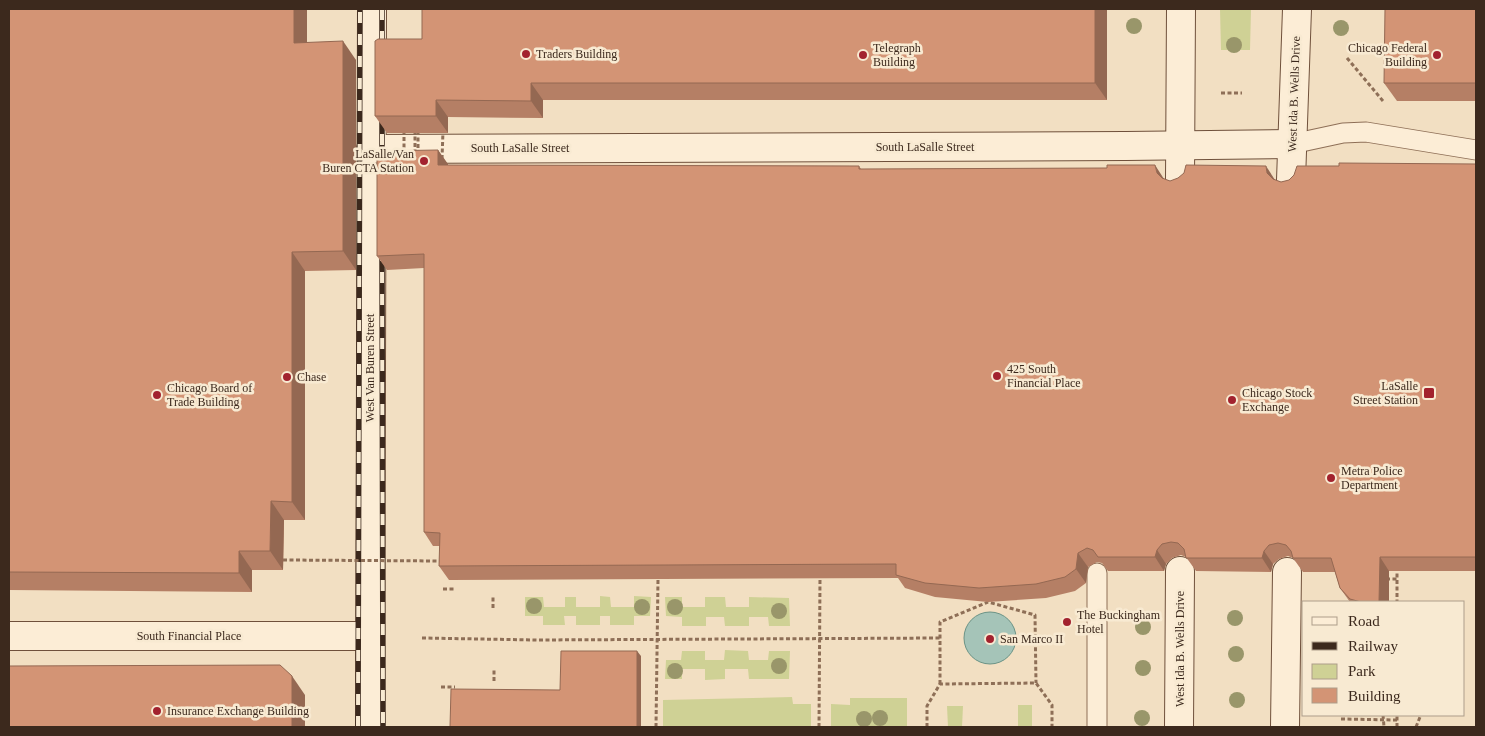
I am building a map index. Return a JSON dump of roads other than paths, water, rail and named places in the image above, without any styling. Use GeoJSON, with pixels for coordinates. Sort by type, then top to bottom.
{"type":"FeatureCollection","features":[{"type":"Feature","properties":{"kind":"main road","name":"West Van Buren Street"},"geometry":{"type":"LineString","coordinates":[[370,727],[378,156],[372,9]]}},
{"type":"Feature","properties":{"kind":"main road"},"geometry":{"type":"LineString","coordinates":[[1180,179],[1182,145],[1181,9]]}},
{"type":"Feature","properties":{"kind":"main road","name":"West Ida B. Wells Drive"},"geometry":{"type":"LineString","coordinates":[[1291,180],[1296,93],[1297,9]]}},
{"type":"Feature","properties":{"kind":"main road","name":"South LaSalle Street"},"geometry":{"type":"LineString","coordinates":[[378,156],[1292,144]]}},
{"type":"Feature","properties":{"kind":"main road","name":"West Ida B. Wells Drive"},"geometry":{"type":"LineString","coordinates":[[1179,727],[1180,571]]}},
{"type":"Feature","properties":{"kind":"main road"},"geometry":{"type":"LineString","coordinates":[[1285,727],[1287,572]]}},
{"type":"Feature","properties":{"kind":"main road","name":"South Financial Place"},"geometry":{"type":"LineString","coordinates":[[9,636],[370,636]]}},
{"type":"Feature","properties":{"kind":"lane","name":"South LaSalle Street"},"geometry":{"type":"LineString","coordinates":[[1292,144],[1343,133],[1366,132],[1476,150]]}},
{"type":"Feature","properties":{"kind":"lane"},"geometry":{"type":"LineString","coordinates":[[1097,574],[1097,727]]}},
{"type":"Feature","properties":{"kind":"railway"},"geometry":{"type":"LineString","coordinates":[[358,727],[360,9]]}},
{"type":"Feature","properties":{"kind":"railway"},"geometry":{"type":"LineString","coordinates":[[382,9],[382,52]]}},
{"type":"Feature","properties":{"kind":"railway"},"geometry":{"type":"LineString","coordinates":[[382,112],[382,165]]}},
{"type":"Feature","properties":{"kind":"railway"},"geometry":{"type":"LineString","coordinates":[[382,250],[383,727]]}},
{"type":"Feature","properties":{"kind":"place","name":"Traders Building"},"geometry":{"type":"Point","coordinates":[526,54]}},
{"type":"Feature","properties":{"kind":"place","name":"Telegraph Building"},"geometry":{"type":"Point","coordinates":[863,55]}},
{"type":"Feature","properties":{"kind":"place","name":"Chicago Federal Building"},"geometry":{"type":"Point","coordinates":[1437,55]}},
{"type":"Feature","properties":{"kind":"place","name":"LaSalle/Van Buren CTA Station"},"geometry":{"type":"Point","coordinates":[424,161]}},
{"type":"Feature","properties":{"kind":"place","name":"425 South Financial Place"},"geometry":{"type":"Point","coordinates":[997,376]}},
{"type":"Feature","properties":{"kind":"place","name":"Chase"},"geometry":{"type":"Point","coordinates":[287,377]}},
{"type":"Feature","properties":{"kind":"place","name":"LaSalle Street Station"},"geometry":{"type":"Point","coordinates":[1429,393]}},
{"type":"Feature","properties":{"kind":"place","name":"Chicago Board of Trade Building"},"geometry":{"type":"Point","coordinates":[157,395]}},
{"type":"Feature","properties":{"kind":"place","name":"Chicago Stock Exchange"},"geometry":{"type":"Point","coordinates":[1232,400]}},
{"type":"Feature","properties":{"kind":"place","name":"Metra Police Department"},"geometry":{"type":"Point","coordinates":[1331,478]}},
{"type":"Feature","properties":{"kind":"place","name":"The Buckingham Hotel"},"geometry":{"type":"Point","coordinates":[1067,622]}},
{"type":"Feature","properties":{"kind":"place","name":"San Marco II"},"geometry":{"type":"Point","coordinates":[990,639]}},
{"type":"Feature","properties":{"kind":"place","name":"Insurance Exchange Building"},"geometry":{"type":"Point","coordinates":[157,711]}}]}
